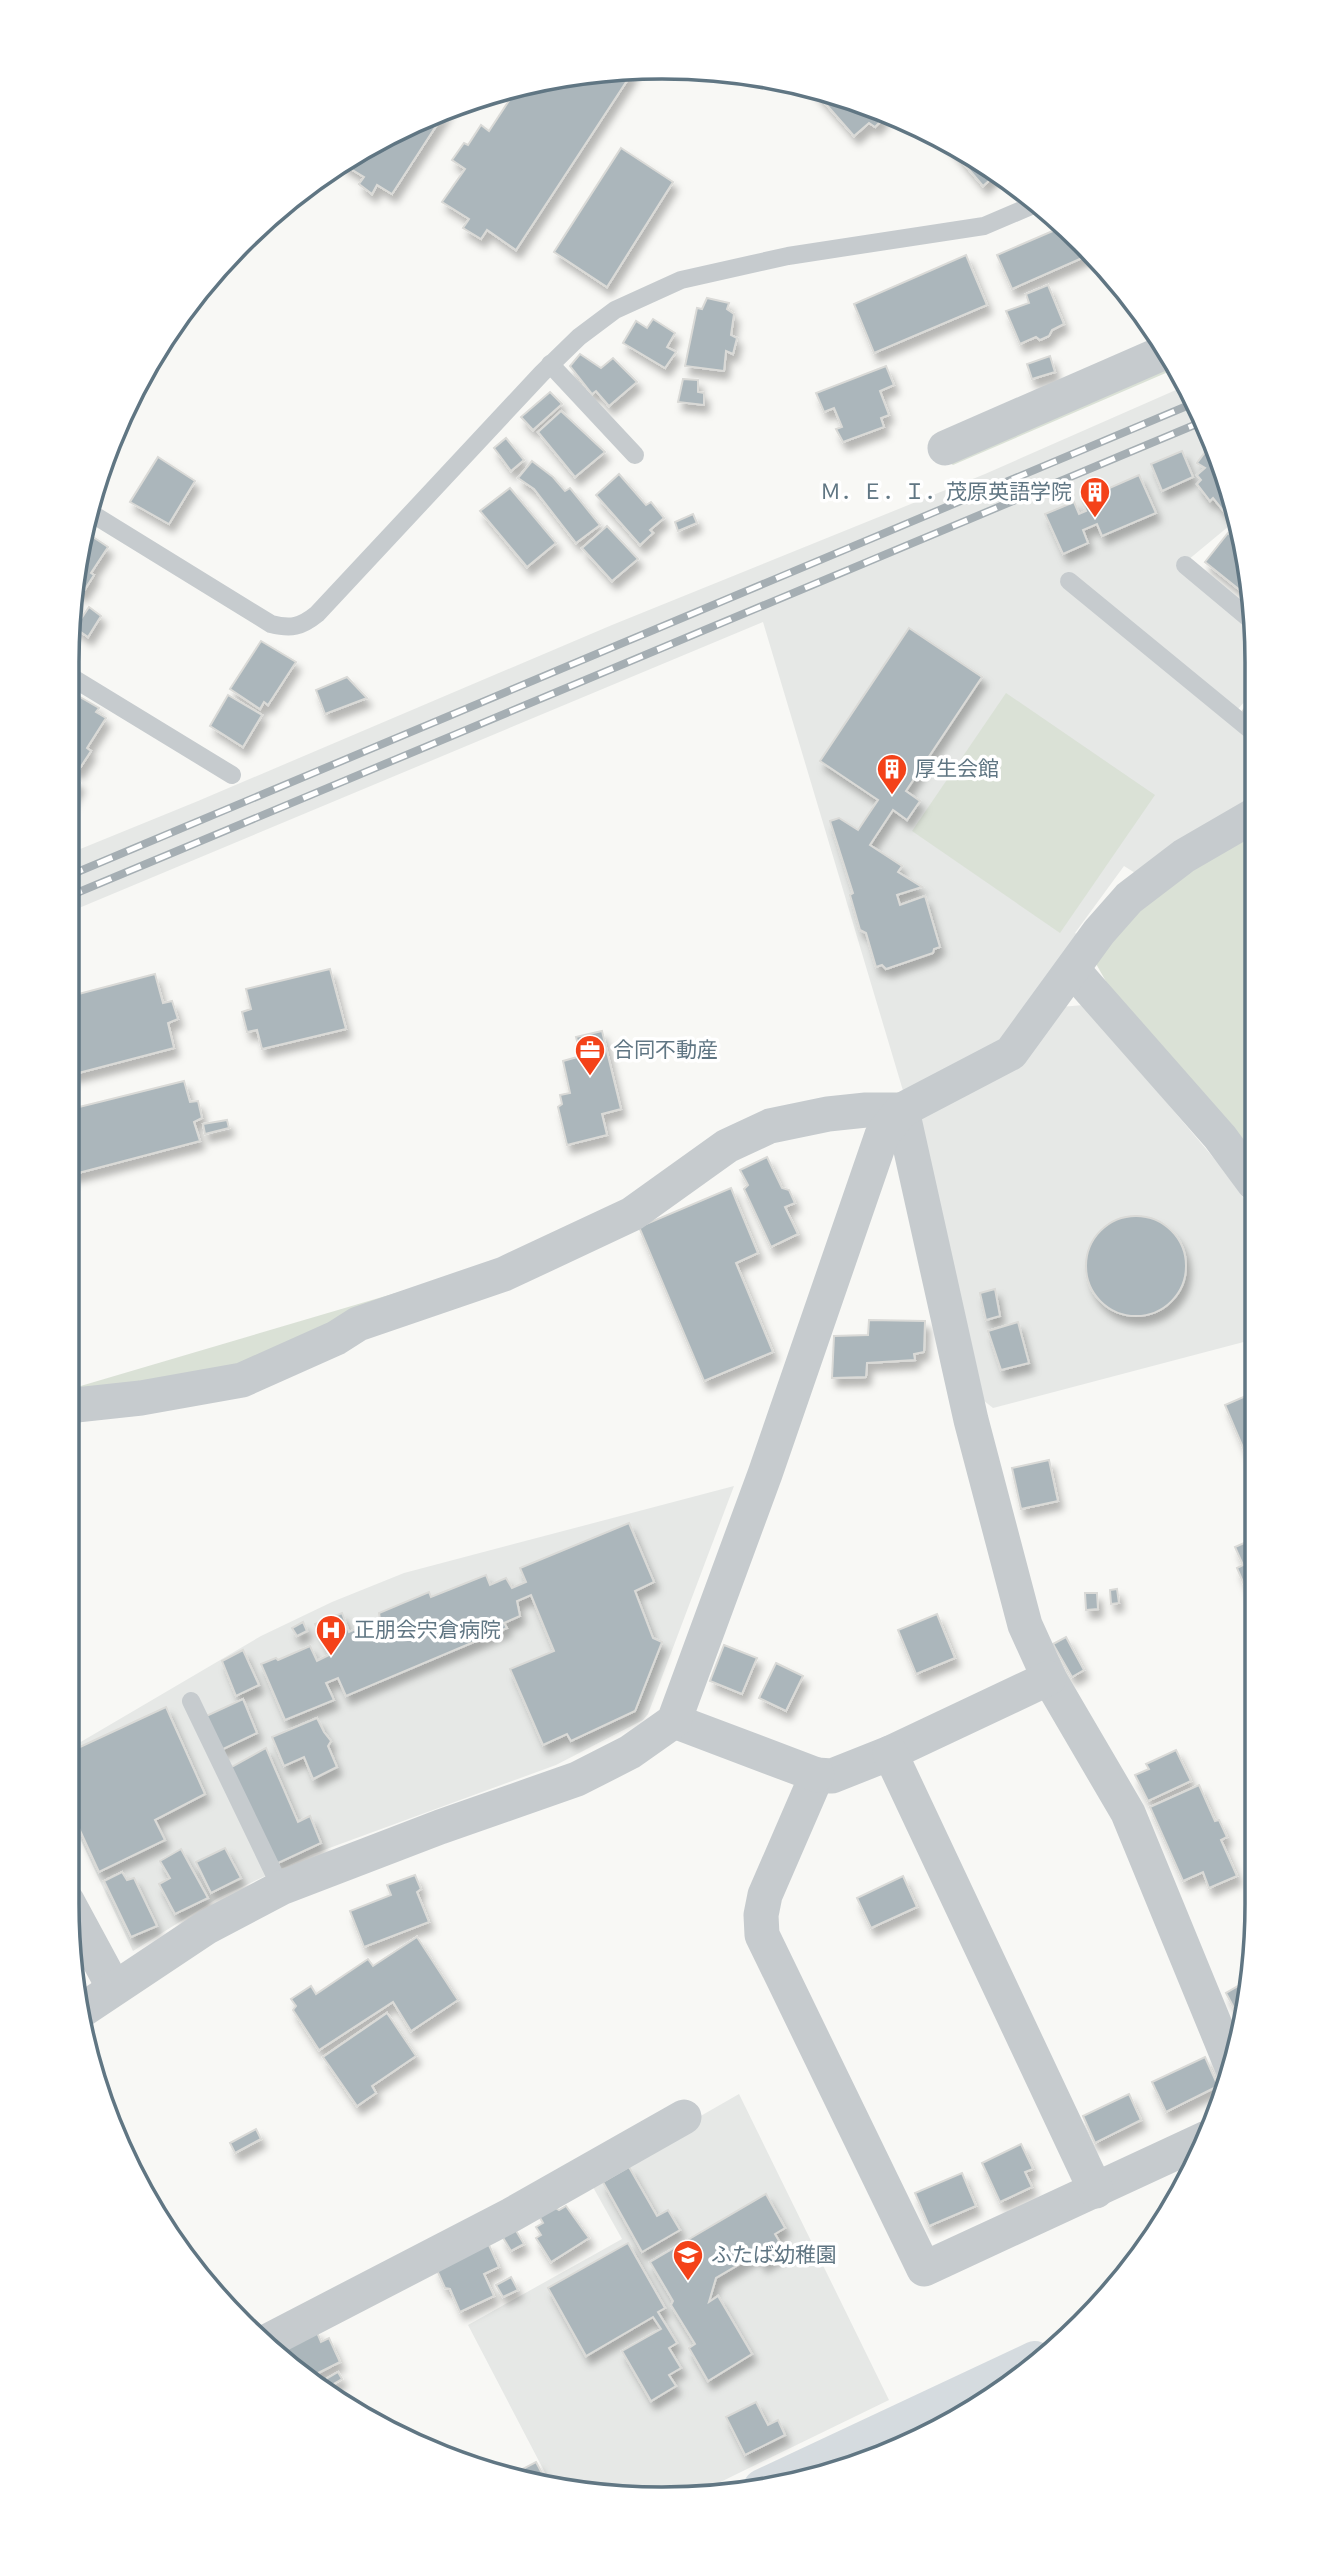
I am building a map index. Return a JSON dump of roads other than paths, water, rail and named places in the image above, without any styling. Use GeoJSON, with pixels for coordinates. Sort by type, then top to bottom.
{"type":"FeatureCollection","features":[{"type":"Feature","properties":{"kind":"highway"},"geometry":{"type":"LineString","coordinates":[[815,2466],[892,2435],[1004,2376]]}},
{"type":"Feature","properties":{"kind":"street"},"geometry":{"type":"LineString","coordinates":[[945,448],[1158,355]]}},
{"type":"Feature","properties":{"kind":"street"},"geometry":{"type":"LineString","coordinates":[[88,2006],[207,1927],[281,1888],[440,1827],[577,1779],[630,1752],[674,1721],[765,1474],[882,1135],[902,1110],[1011,1053],[1099,932],[1129,898],[1184,856],[1245,821]]}},
{"type":"Feature","properties":{"kind":"street"},"geometry":{"type":"LineString","coordinates":[[1073,970],[1220,1137],[1245,1171]]}},
{"type":"Feature","properties":{"kind":"street"},"geometry":{"type":"LineString","coordinates":[[79,1405],[141,1398],[242,1380],[336,1338],[358,1324],[504,1274],[632,1214],[727,1146],[770,1126],[828,1114],[902,1110]]}},
{"type":"Feature","properties":{"kind":"street"},"geometry":{"type":"LineString","coordinates":[[902,1110],[982,1459],[1025,1625],[1049,1678],[1128,1813],[1226,2052]]}},
{"type":"Feature","properties":{"kind":"street"},"geometry":{"type":"LineString","coordinates":[[674,1721],[817,1775],[832,1776],[890,1753],[1049,1678]]}},
{"type":"Feature","properties":{"kind":"street"},"geometry":{"type":"LineString","coordinates":[[890,1753],[1096,2191]]}},
{"type":"Feature","properties":{"kind":"street"},"geometry":{"type":"LineString","coordinates":[[817,1775],[765,1895],[761,1914],[762,1935],[924,2269],[1193,2145]]}},
{"type":"Feature","properties":{"kind":"street"},"geometry":{"type":"LineString","coordinates":[[80,1926],[114,1989]]}},
{"type":"Feature","properties":{"kind":"street"},"geometry":{"type":"LineString","coordinates":[[273,2339],[512,2215],[684,2117]]}},
{"type":"Feature","properties":{"kind":"lane"},"geometry":{"type":"LineString","coordinates":[[98,517],[271,624],[287,628],[304,625],[550,365],[579,337],[615,310],[681,281],[788,256],[984,226],[1028,207]]}},
{"type":"Feature","properties":{"kind":"lane"},"geometry":{"type":"LineString","coordinates":[[550,365],[635,455]]}},
{"type":"Feature","properties":{"kind":"lane"},"geometry":{"type":"LineString","coordinates":[[1185,565],[1243,613]]}},
{"type":"Feature","properties":{"kind":"lane"},"geometry":{"type":"LineString","coordinates":[[1069,581],[1245,725]]}},
{"type":"Feature","properties":{"kind":"lane"},"geometry":{"type":"LineString","coordinates":[[79,682],[232,775]]}},
{"type":"Feature","properties":{"kind":"lane"},"geometry":{"type":"LineString","coordinates":[[191,1701],[281,1888]]}},
{"type":"Feature","properties":{"kind":"railway"},"geometry":{"type":"LineString","coordinates":[[79,871],[1186,406]]}},
{"type":"Feature","properties":{"kind":"railway"},"geometry":{"type":"LineString","coordinates":[[79,892],[1195,425]]}},
{"type":"Feature","properties":{"kind":"place","name":"Ｍ．Ｅ．Ｉ．茂原英語学院"},"geometry":{"type":"Point","coordinates":[1095,519]}},
{"type":"Feature","properties":{"kind":"place","name":"厚生会館"},"geometry":{"type":"Point","coordinates":[892,796]}},
{"type":"Feature","properties":{"kind":"place","name":"合同不動産"},"geometry":{"type":"Point","coordinates":[590,1077]}},
{"type":"Feature","properties":{"kind":"place","name":"正朋会宍倉病院"},"geometry":{"type":"Point","coordinates":[331,1657]}},
{"type":"Feature","properties":{"kind":"place","name":"ふたば幼稚園"},"geometry":{"type":"Point","coordinates":[688,2282]}}]}
